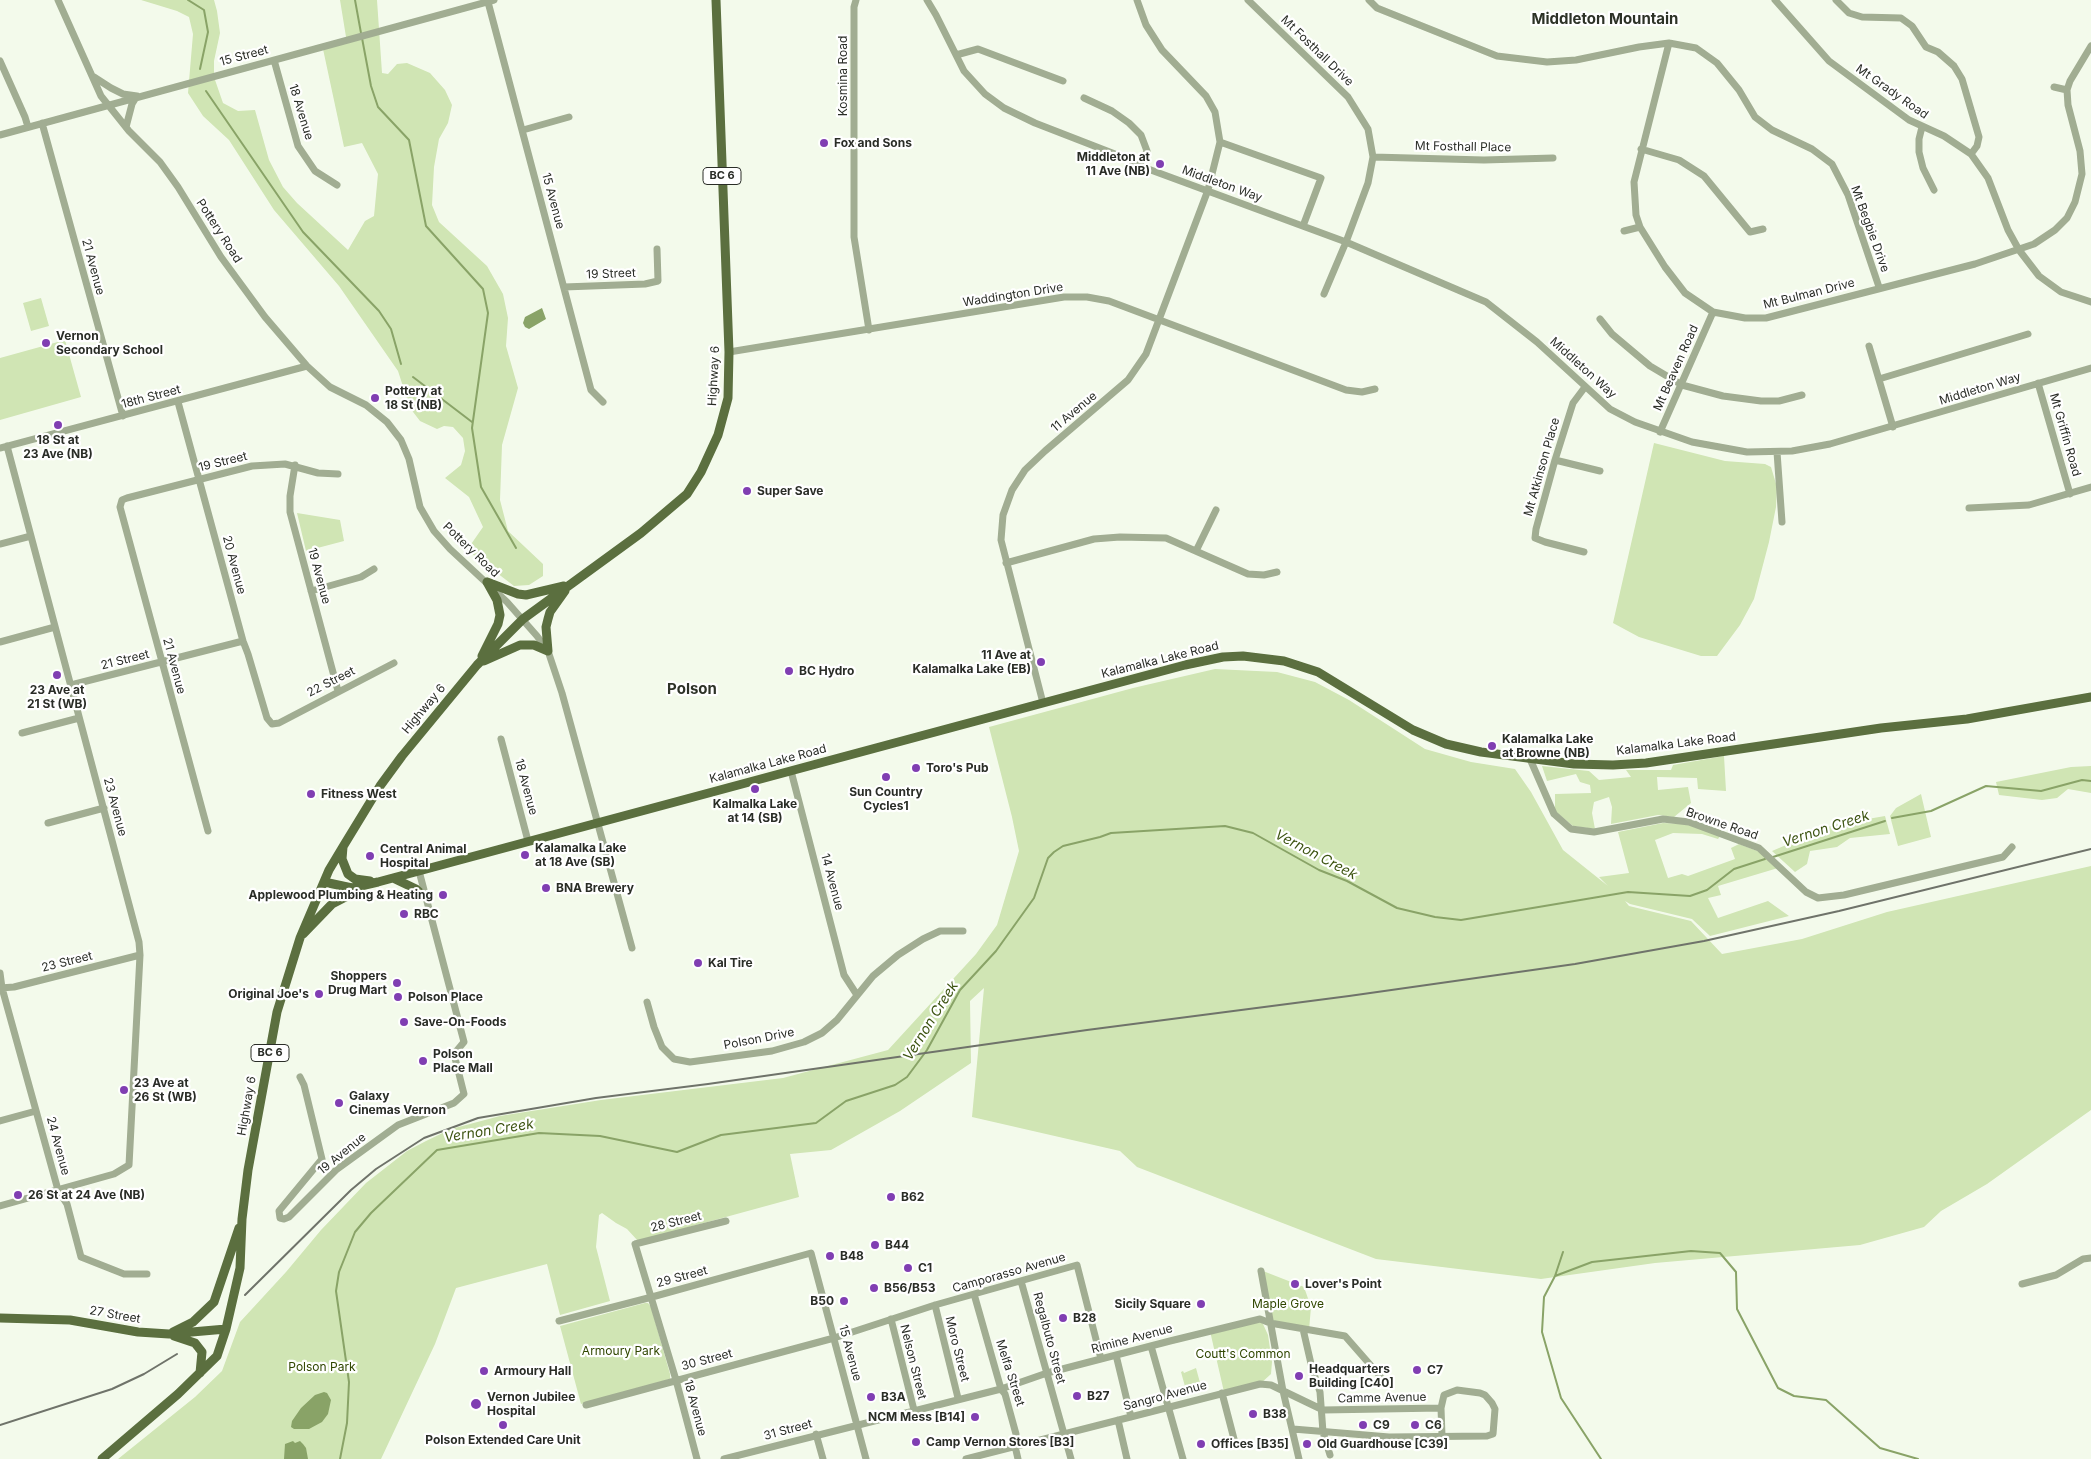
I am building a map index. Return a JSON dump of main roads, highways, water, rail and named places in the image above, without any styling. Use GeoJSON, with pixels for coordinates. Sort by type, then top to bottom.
{"type":"FeatureCollection","features":[{"type":"Feature","properties":{"kind":"main road","name":"Highway 6"},"geometry":{"type":"LineString","coordinates":[[102,1459],[217,1356],[226,1329],[240,1268],[242,1219],[248,1170],[277,1012],[300,938],[324,882],[344,844],[380,786],[402,756],[477,665],[523,619],[641,533],[687,494],[701,472],[724,419],[728,398],[729,352],[716,0]]}},
{"type":"Feature","properties":{"kind":"main road"},"geometry":{"type":"LineString","coordinates":[[477,665],[498,624],[500,615],[500,607],[487,582],[510,592],[526,595],[569,585]]}},
{"type":"Feature","properties":{"kind":"main road"},"geometry":{"type":"LineString","coordinates":[[477,665],[520,645],[534,645],[548,651],[546,627],[550,612],[569,585]]}},
{"type":"Feature","properties":{"kind":"main road","name":"Kalamalka Lake Road"},"geometry":{"type":"LineString","coordinates":[[324,882],[352,888],[378,882],[1184,665],[1222,657],[1243,656],[1284,661],[1318,672],[1413,730],[1446,744],[1481,752],[1530,759],[1613,766],[1646,763],[1881,728],[1966,719],[2091,698]]}},
{"type":"Feature","properties":{"kind":"main road"},"geometry":{"type":"LineString","coordinates":[[344,844],[342,859],[348,874],[355,879],[378,882]]}},
{"type":"Feature","properties":{"kind":"main road"},"geometry":{"type":"LineString","coordinates":[[392,878],[412,887],[425,897]]}},
{"type":"Feature","properties":{"kind":"main road"},"geometry":{"type":"LineString","coordinates":[[300,938],[332,904],[378,882]]}},
{"type":"Feature","properties":{"kind":"main road"},"geometry":{"type":"LineString","coordinates":[[169,1334],[193,1322],[214,1302],[242,1219]]}},
{"type":"Feature","properties":{"kind":"main road","name":"27 Street"},"geometry":{"type":"LineString","coordinates":[[0,1318],[70,1320],[138,1332],[169,1334],[226,1329]]}},
{"type":"Feature","properties":{"kind":"main road"},"geometry":{"type":"LineString","coordinates":[[169,1334],[195,1343],[202,1352],[200,1373]]}},
{"type":"Feature","properties":{"kind":"waterway"},"geometry":{"type":"LineString","coordinates":[[188,0],[204,10],[208,32],[200,69]]}},
{"type":"Feature","properties":{"kind":"waterway"},"geometry":{"type":"LineString","coordinates":[[355,0],[361,33]]}},
{"type":"Feature","properties":{"kind":"waterway"},"geometry":{"type":"LineString","coordinates":[[362,38],[371,86],[378,107],[409,140],[426,226],[483,289],[488,313],[472,428],[481,487],[516,548]]}},
{"type":"Feature","properties":{"kind":"waterway"},"geometry":{"type":"LineString","coordinates":[[206,91],[303,232],[379,311],[391,329],[401,364]]}},
{"type":"Feature","properties":{"kind":"waterway"},"geometry":{"type":"LineString","coordinates":[[413,377],[472,422]]}},
{"type":"Feature","properties":{"kind":"waterway","name":"Vernon Creek"},"geometry":{"type":"LineString","coordinates":[[1892,818],[1931,811],[1986,786],[2041,791],[2082,780],[2091,781]]}},
{"type":"Feature","properties":{"kind":"waterway","name":"Vernon Creek"},"geometry":{"type":"LineString","coordinates":[[1773,857],[1885,821]]}},
{"type":"Feature","properties":{"kind":"waterway","name":"Vernon Creek"},"geometry":{"type":"LineString","coordinates":[[340,1459],[347,1423],[349,1382],[336,1291],[339,1272],[355,1232],[371,1213],[437,1150],[539,1133],[600,1136],[677,1152],[721,1135],[816,1123],[846,1101],[895,1085],[907,1077],[927,1050],[960,990],[996,951],[1034,898],[1048,858],[1063,846],[1111,833],[1225,826],[1253,833],[1319,870],[1347,881],[1397,908],[1435,917],[1461,920],[1628,892],[1690,896],[1707,890],[1734,869],[1765,859]]}},
{"type":"Feature","properties":{"kind":"waterway"},"geometry":{"type":"LineString","coordinates":[[1555,1276],[1592,1262],[1691,1251],[1720,1253],[1736,1272],[1737,1309],[1778,1388],[1794,1396],[1826,1400],[1880,1448],[1918,1459]]}},
{"type":"Feature","properties":{"kind":"waterway"},"geometry":{"type":"LineString","coordinates":[[1563,1252],[1555,1276],[1544,1297],[1542,1332],[1561,1398],[1601,1459]]}},
{"type":"Feature","properties":{"kind":"railway"},"geometry":{"type":"LineString","coordinates":[[245,1295],[351,1190],[376,1169],[424,1138],[478,1118],[596,1098],[1575,964],[1704,941],[1839,911],[2091,849]]}},
{"type":"Feature","properties":{"kind":"railway"},"geometry":{"type":"LineString","coordinates":[[0,1425],[112,1389],[144,1374],[177,1354]]}},
{"type":"Feature","properties":{"kind":"place","name":"Fox and Sons"},"geometry":{"type":"Point","coordinates":[824,143]}},
{"type":"Feature","properties":{"kind":"place","name":"Middleton at 11 Ave (NB)"},"geometry":{"type":"Point","coordinates":[1160,164]}},
{"type":"Feature","properties":{"kind":"place","name":"Vernon Secondary School"},"geometry":{"type":"Point","coordinates":[46,343]}},
{"type":"Feature","properties":{"kind":"place","name":"Pottery at 18 St (NB)"},"geometry":{"type":"Point","coordinates":[375,398]}},
{"type":"Feature","properties":{"kind":"place","name":"18 St at 23 Ave (NB)"},"geometry":{"type":"Point","coordinates":[58,425]}},
{"type":"Feature","properties":{"kind":"place","name":"Super Save"},"geometry":{"type":"Point","coordinates":[747,491]}},
{"type":"Feature","properties":{"kind":"place","name":"11 Ave at Kalamalka Lake (EB)"},"geometry":{"type":"Point","coordinates":[1041,662]}},
{"type":"Feature","properties":{"kind":"place","name":"BC Hydro"},"geometry":{"type":"Point","coordinates":[789,671]}},
{"type":"Feature","properties":{"kind":"place","name":"23 Ave at 21 St (WB)"},"geometry":{"type":"Point","coordinates":[57,675]}},
{"type":"Feature","properties":{"kind":"place","name":"Kalamalka Lake at Browne (NB)"},"geometry":{"type":"Point","coordinates":[1492,746]}},
{"type":"Feature","properties":{"kind":"place","name":"Toro's Pub"},"geometry":{"type":"Point","coordinates":[916,768]}},
{"type":"Feature","properties":{"kind":"place","name":"Sun Country Cycles1"},"geometry":{"type":"Point","coordinates":[886,777]}},
{"type":"Feature","properties":{"kind":"place","name":"Kalmalka Lake at 14 (SB)"},"geometry":{"type":"Point","coordinates":[755,789]}},
{"type":"Feature","properties":{"kind":"place","name":"Fitness West"},"geometry":{"type":"Point","coordinates":[311,794]}},
{"type":"Feature","properties":{"kind":"place","name":"Kalamalka Lake at 18 Ave (SB)"},"geometry":{"type":"Point","coordinates":[525,855]}},
{"type":"Feature","properties":{"kind":"place","name":"Central Animal Hospital"},"geometry":{"type":"Point","coordinates":[370,856]}},
{"type":"Feature","properties":{"kind":"place","name":"BNA Brewery"},"geometry":{"type":"Point","coordinates":[546,888]}},
{"type":"Feature","properties":{"kind":"place","name":"Applewood Plumbing & Heating"},"geometry":{"type":"Point","coordinates":[443,895]}},
{"type":"Feature","properties":{"kind":"place","name":"RBC"},"geometry":{"type":"Point","coordinates":[404,914]}},
{"type":"Feature","properties":{"kind":"place","name":"Kal Tire"},"geometry":{"type":"Point","coordinates":[698,963]}},
{"type":"Feature","properties":{"kind":"place","name":"Shoppers Drug Mart"},"geometry":{"type":"Point","coordinates":[397,983]}},
{"type":"Feature","properties":{"kind":"place","name":"Original Joe's"},"geometry":{"type":"Point","coordinates":[319,994]}},
{"type":"Feature","properties":{"kind":"place","name":"Polson Place"},"geometry":{"type":"Point","coordinates":[398,997]}},
{"type":"Feature","properties":{"kind":"place","name":"Save-On-Foods"},"geometry":{"type":"Point","coordinates":[404,1022]}},
{"type":"Feature","properties":{"kind":"place","name":"Polson Place Mall"},"geometry":{"type":"Point","coordinates":[423,1061]}},
{"type":"Feature","properties":{"kind":"place","name":"23 Ave at 26 St (WB)"},"geometry":{"type":"Point","coordinates":[124,1090]}},
{"type":"Feature","properties":{"kind":"place","name":"Galaxy Cinemas Vernon"},"geometry":{"type":"Point","coordinates":[339,1103]}},
{"type":"Feature","properties":{"kind":"place","name":"26 St at 24 Ave (NB)"},"geometry":{"type":"Point","coordinates":[18,1195]}},
{"type":"Feature","properties":{"kind":"place","name":"B62"},"geometry":{"type":"Point","coordinates":[891,1197]}},
{"type":"Feature","properties":{"kind":"place","name":"B44"},"geometry":{"type":"Point","coordinates":[875,1245]}},
{"type":"Feature","properties":{"kind":"place","name":"B48"},"geometry":{"type":"Point","coordinates":[830,1256]}},
{"type":"Feature","properties":{"kind":"place","name":"C1"},"geometry":{"type":"Point","coordinates":[908,1268]}},
{"type":"Feature","properties":{"kind":"place","name":"Lover's Point"},"geometry":{"type":"Point","coordinates":[1295,1284]}},
{"type":"Feature","properties":{"kind":"place","name":"B56/B53"},"geometry":{"type":"Point","coordinates":[874,1288]}},
{"type":"Feature","properties":{"kind":"place","name":"B50"},"geometry":{"type":"Point","coordinates":[844,1301]}},
{"type":"Feature","properties":{"kind":"place","name":"Sicily Square"},"geometry":{"type":"Point","coordinates":[1201,1304]}},
{"type":"Feature","properties":{"kind":"place","name":"B28"},"geometry":{"type":"Point","coordinates":[1063,1318]}},
{"type":"Feature","properties":{"kind":"place","name":"C7"},"geometry":{"type":"Point","coordinates":[1417,1370]}},
{"type":"Feature","properties":{"kind":"place","name":"Armoury Hall"},"geometry":{"type":"Point","coordinates":[484,1371]}},
{"type":"Feature","properties":{"kind":"place","name":"Headquarters Building [C40]"},"geometry":{"type":"Point","coordinates":[1299,1376]}},
{"type":"Feature","properties":{"kind":"place","name":"B27"},"geometry":{"type":"Point","coordinates":[1077,1396]}},
{"type":"Feature","properties":{"kind":"place","name":"B3A"},"geometry":{"type":"Point","coordinates":[871,1397]}},
{"type":"Feature","properties":{"kind":"place","name":"Vernon Jubilee Hospital"},"geometry":{"type":"Point","coordinates":[476,1404]}},
{"type":"Feature","properties":{"kind":"place","name":"B38"},"geometry":{"type":"Point","coordinates":[1253,1414]}},
{"type":"Feature","properties":{"kind":"place","name":"NCM Mess [B14]"},"geometry":{"type":"Point","coordinates":[975,1417]}},
{"type":"Feature","properties":{"kind":"place","name":"Polson Extended Care Unit"},"geometry":{"type":"Point","coordinates":[503,1425]}},
{"type":"Feature","properties":{"kind":"place","name":"C9"},"geometry":{"type":"Point","coordinates":[1363,1425]}},
{"type":"Feature","properties":{"kind":"place","name":"C6"},"geometry":{"type":"Point","coordinates":[1415,1425]}},
{"type":"Feature","properties":{"kind":"place","name":"Camp Vernon Stores [B3]"},"geometry":{"type":"Point","coordinates":[916,1442]}},
{"type":"Feature","properties":{"kind":"place","name":"Offices [B35]"},"geometry":{"type":"Point","coordinates":[1201,1444]}},
{"type":"Feature","properties":{"kind":"place","name":"Old Guardhouse [C39]"},"geometry":{"type":"Point","coordinates":[1307,1444]}},
{"type":"Feature","properties":{"kind":"district","name":"Middleton Mountain"},"geometry":{"type":"Point","coordinates":[1605,19]}},
{"type":"Feature","properties":{"kind":"district","name":"Polson"},"geometry":{"type":"Point","coordinates":[692,689]}},
{"type":"Feature","properties":{"kind":"park label","name":"Maple Grove"},"geometry":{"type":"Point","coordinates":[1288,1304]}},
{"type":"Feature","properties":{"kind":"park label","name":"Armoury Park"},"geometry":{"type":"Point","coordinates":[621,1351]}},
{"type":"Feature","properties":{"kind":"park label","name":"Coutt's Common"},"geometry":{"type":"Point","coordinates":[1243,1354]}},
{"type":"Feature","properties":{"kind":"park label","name":"Polson Park"},"geometry":{"type":"Point","coordinates":[322,1367]}}]}
